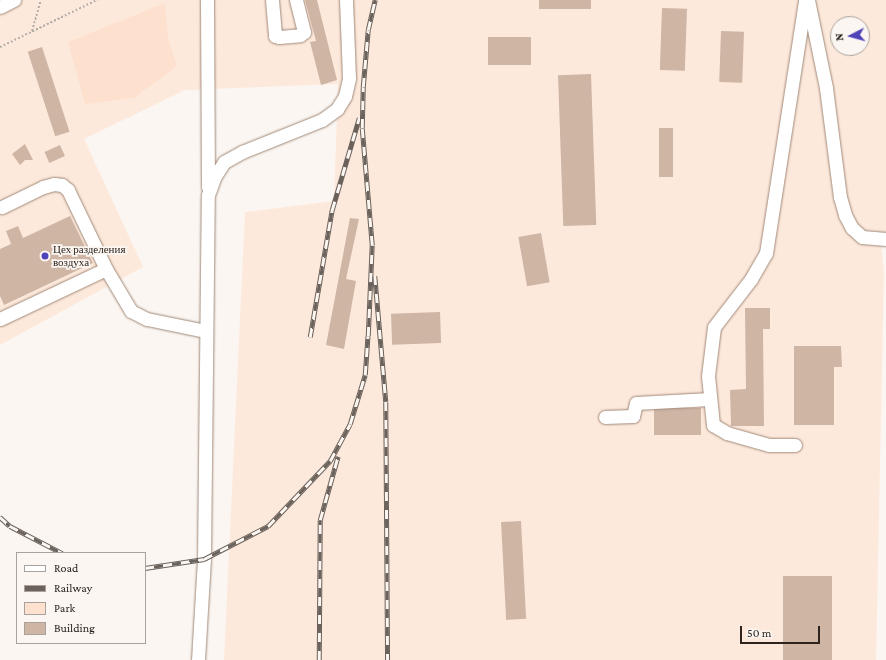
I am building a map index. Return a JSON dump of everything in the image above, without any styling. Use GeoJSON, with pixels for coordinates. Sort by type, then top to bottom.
{"type":"FeatureCollection","features":[{"type":"Feature","properties":{"kind":"street"},"geometry":{"type":"LineString","coordinates":[[0,7],[14,0]]}},
{"type":"Feature","properties":{"kind":"street"},"geometry":{"type":"LineString","coordinates":[[198,660],[204,559],[205,331],[208,195],[206,0]]}},
{"type":"Feature","properties":{"kind":"street"},"geometry":{"type":"LineString","coordinates":[[272,0],[276,36],[279,38],[300,35],[304,32],[296,0]]}},
{"type":"Feature","properties":{"kind":"street"},"geometry":{"type":"LineString","coordinates":[[208,195],[224,162],[242,152],[322,120],[337,109],[345,96],[349,78],[346,0]]}},
{"type":"Feature","properties":{"kind":"street"},"geometry":{"type":"LineString","coordinates":[[806,0],[826,88],[840,197],[845,215],[852,228],[862,237],[886,239]]}},
{"type":"Feature","properties":{"kind":"street"},"geometry":{"type":"LineString","coordinates":[[795,445],[769,445],[727,433],[713,425],[708,376],[714,327],[751,279],[766,253],[806,0]]}},
{"type":"Feature","properties":{"kind":"street"},"geometry":{"type":"LineString","coordinates":[[2,207],[43,187],[54,184],[62,185],[68,190],[106,269],[131,311],[152,320],[205,331]]}},
{"type":"Feature","properties":{"kind":"street"},"geometry":{"type":"LineString","coordinates":[[0,319],[106,269]]}},
{"type":"Feature","properties":{"kind":"street"},"geometry":{"type":"LineString","coordinates":[[604,417],[633,416],[636,403],[710,399]]}},
{"type":"Feature","properties":{"kind":"path"},"geometry":{"type":"LineString","coordinates":[[32,31],[41,0]]}},
{"type":"Feature","properties":{"kind":"path"},"geometry":{"type":"LineString","coordinates":[[0,47],[97,0]]}},
{"type":"Feature","properties":{"kind":"shaded area"},"geometry":{"type":"Polygon","coordinates":[[[0,0],[886,0],[886,243],[881,245],[884,272],[876,660],[224,660],[245,212],[334,201],[338,84],[185,90],[84,139],[143,267],[0,345],[0,0]]]}},
{"type":"Feature","properties":{"kind":"green space"},"geometry":{"type":"Polygon","coordinates":[[[165,3],[168,38],[177,66],[134,98],[85,104],[68,42],[165,3]]]}},
{"type":"Feature","properties":{"kind":"building"},"geometry":{"type":"Polygon","coordinates":[[[305,0],[317,0],[337,80],[321,85],[310,42],[316,41],[305,0]]]}},
{"type":"Feature","properties":{"kind":"building"},"geometry":{"type":"Polygon","coordinates":[[[539,0],[591,0],[591,9],[539,9],[539,0]]]}},
{"type":"Feature","properties":{"kind":"building"},"geometry":{"type":"Polygon","coordinates":[[[662,8],[687,9],[685,71],[660,70],[662,8]]]}},
{"type":"Feature","properties":{"kind":"building"},"geometry":{"type":"Polygon","coordinates":[[[721,31],[744,32],[742,83],[719,82],[721,31]]]}},
{"type":"Feature","properties":{"kind":"building"},"geometry":{"type":"Polygon","coordinates":[[[488,37],[531,37],[531,65],[488,65],[488,37]]]}},
{"type":"Feature","properties":{"kind":"building"},"geometry":{"type":"Polygon","coordinates":[[[42,47],[70,132],[55,136],[28,52],[42,47]]]}},
{"type":"Feature","properties":{"kind":"building"},"geometry":{"type":"Polygon","coordinates":[[[591,74],[596,225],[563,226],[558,75],[591,74]]]}},
{"type":"Feature","properties":{"kind":"building"},"geometry":{"type":"Polygon","coordinates":[[[659,128],[673,128],[673,177],[659,177],[659,128]]]}},
{"type":"Feature","properties":{"kind":"building"},"geometry":{"type":"Polygon","coordinates":[[[25,144],[33,160],[25,160],[20,165],[12,154],[25,144]]]}},
{"type":"Feature","properties":{"kind":"building"},"geometry":{"type":"Polygon","coordinates":[[[60,145],[65,156],[49,163],[44,152],[60,145]]]}},
{"type":"Feature","properties":{"kind":"building","name":"Цех разделения воздуха"},"geometry":{"type":"Polygon","coordinates":[[[70,216],[93,263],[4,305],[0,296],[0,249],[11,244],[6,231],[18,226],[23,238],[70,216]]]}},
{"type":"Feature","properties":{"kind":"building"},"geometry":{"type":"Polygon","coordinates":[[[350,218],[359,219],[346,279],[356,281],[344,349],[326,345],[350,218]]]}},
{"type":"Feature","properties":{"kind":"building"},"geometry":{"type":"Polygon","coordinates":[[[541,233],[550,282],[527,286],[518,237],[541,233]]]}},
{"type":"Feature","properties":{"kind":"building"},"geometry":{"type":"Polygon","coordinates":[[[745,308],[770,308],[770,329],[763,329],[764,426],[731,426],[730,390],[746,389],[745,308]]]}},
{"type":"Feature","properties":{"kind":"building"},"geometry":{"type":"Polygon","coordinates":[[[440,312],[441,343],[392,345],[391,314],[440,312]]]}},
{"type":"Feature","properties":{"kind":"building"},"geometry":{"type":"Polygon","coordinates":[[[794,346],[841,346],[842,367],[834,367],[834,425],[794,425],[794,346]]]}},
{"type":"Feature","properties":{"kind":"building"},"geometry":{"type":"Polygon","coordinates":[[[654,408],[701,408],[701,435],[654,435],[654,408]]]}},
{"type":"Feature","properties":{"kind":"building"},"geometry":{"type":"Polygon","coordinates":[[[521,521],[526,619],[506,620],[501,522],[521,521]]]}},
{"type":"Feature","properties":{"kind":"building"},"geometry":{"type":"Polygon","coordinates":[[[783,576],[832,576],[832,660],[783,660],[783,576]]]}},
{"type":"Feature","properties":{"kind":"railway"},"geometry":{"type":"LineString","coordinates":[[146,568],[204,559],[268,526],[330,461],[350,424],[365,375],[368,336],[372,245],[362,128],[363,87],[368,30],[375,0]]}},
{"type":"Feature","properties":{"kind":"railway"},"geometry":{"type":"LineString","coordinates":[[310,337],[332,210],[359,118]]}},
{"type":"Feature","properties":{"kind":"railway"},"geometry":{"type":"LineString","coordinates":[[375,276],[386,402],[388,660]]}},
{"type":"Feature","properties":{"kind":"railway"},"geometry":{"type":"LineString","coordinates":[[319,660],[320,520],[338,456]]}},
{"type":"Feature","properties":{"kind":"railway"},"geometry":{"type":"LineString","coordinates":[[0,517],[10,526],[60,552]]}},
{"type":"Feature","properties":{"kind":"place","name":"Цех разделения воздуха"},"geometry":{"type":"Point","coordinates":[45,256]}}]}
